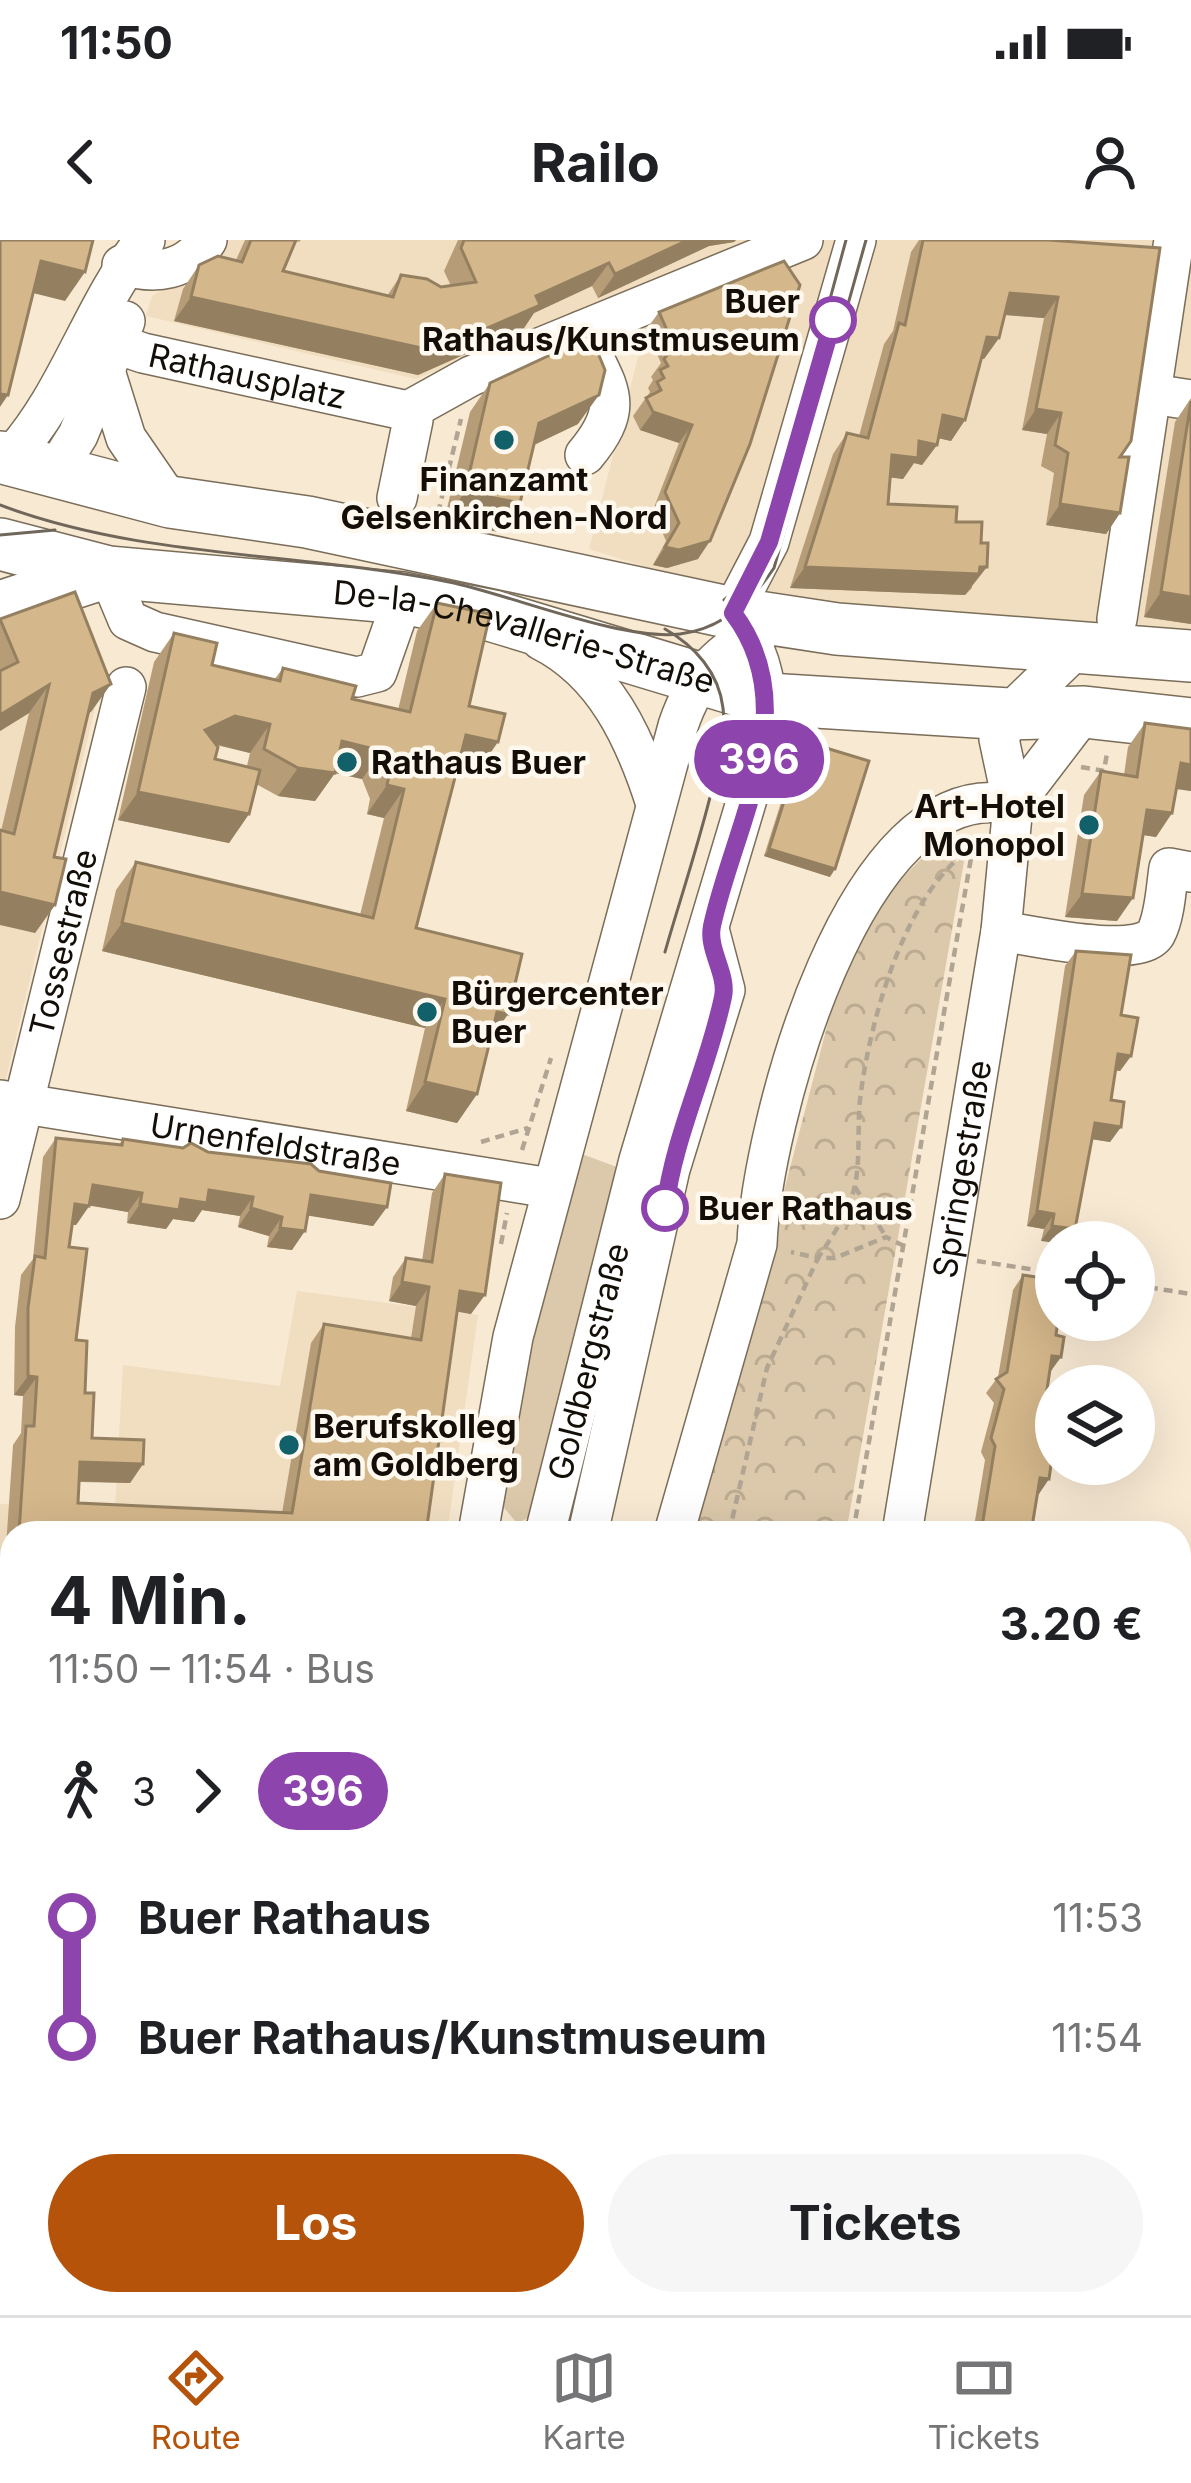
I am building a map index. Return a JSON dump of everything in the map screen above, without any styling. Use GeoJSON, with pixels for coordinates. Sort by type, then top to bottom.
{"type":"FeatureCollection","features":[{"type":"Feature","properties":{"kind":"main road","name":"De-la-Chevallerie-Straße"},"geometry":{"type":"LineString","coordinates":[[16,464],[170,502],[429,548],[754,623],[1098,632],[1191,656]]}},
{"type":"Feature","properties":{"kind":"main road"},"geometry":{"type":"LineString","coordinates":[[0,542],[27,514],[16,464]]}},
{"type":"Feature","properties":{"kind":"main road","name":"De-la-Chevallerie-Straße"},"geometry":{"type":"LineString","coordinates":[[0,542],[108,572],[403,598],[493,616],[768,699],[912,709],[1004,726],[1084,712],[1191,724]]}},
{"type":"Feature","properties":{"kind":"main road"},"geometry":{"type":"LineString","coordinates":[[0,607],[60,583],[108,572]]}},
{"type":"Feature","properties":{"kind":"street"},"geometry":{"type":"LineString","coordinates":[[16,464],[34,433],[104,351],[139,255],[193,259],[207,240]]}},
{"type":"Feature","properties":{"kind":"street"},"geometry":{"type":"LineString","coordinates":[[397,498],[413,420],[408,411],[471,376],[803,240]]}},
{"type":"Feature","properties":{"kind":"street"},"geometry":{"type":"LineString","coordinates":[[481,1521],[513,1337],[656,804],[695,680],[754,623],[769,542],[856,240]]}},
{"type":"Feature","properties":{"kind":"street"},"geometry":{"type":"LineString","coordinates":[[1004,726],[1098,632],[1152,394],[1174,240]]}},
{"type":"Feature","properties":{"kind":"street"},"geometry":{"type":"LineString","coordinates":[[585,454],[610,425],[613,405],[589,328]]}},
{"type":"Feature","properties":{"kind":"street"},"geometry":{"type":"LineString","coordinates":[[104,351],[126,438],[170,502]]}},
{"type":"Feature","properties":{"kind":"street","name":"Rathausplatz"},"geometry":{"type":"LineString","coordinates":[[104,351],[408,411]]}},
{"type":"Feature","properties":{"kind":"street"},"geometry":{"type":"LineString","coordinates":[[1152,394],[1191,400]]}},
{"type":"Feature","properties":{"kind":"street"},"geometry":{"type":"LineString","coordinates":[[108,572],[128,620],[155,632],[357,677],[377,671],[403,598]]}},
{"type":"Feature","properties":{"kind":"street"},"geometry":{"type":"LineString","coordinates":[[493,616],[555,647],[591,678],[637,747],[656,804]]}},
{"type":"Feature","properties":{"kind":"street","name":"Goldbergstraße"},"geometry":{"type":"LineString","coordinates":[[548,1521],[634,1174],[764,742],[768,699],[754,623]]}},
{"type":"Feature","properties":{"kind":"street","name":"Tossestraße"},"geometry":{"type":"LineString","coordinates":[[0,1199],[12,1102],[126,687]]}},
{"type":"Feature","properties":{"kind":"street"},"geometry":{"type":"LineString","coordinates":[[677,1521],[757,1244],[758,1202],[782,1111],[841,935],[901,843],[955,807],[999,802],[1084,712]]}},
{"type":"Feature","properties":{"kind":"street","name":"Springestraße"},"geometry":{"type":"LineString","coordinates":[[904,1521],[1001,931],[999,802],[1004,726]]}},
{"type":"Feature","properties":{"kind":"street"},"geometry":{"type":"LineString","coordinates":[[1001,931],[1120,948],[1148,942],[1157,932],[1169,868],[1191,872]]}},
{"type":"Feature","properties":{"kind":"street"},"geometry":{"type":"LineString","coordinates":[[591,1521],[670,1169],[725,990],[710,933]]}},
{"type":"Feature","properties":{"kind":"street","name":"Urnenfeldstraße"},"geometry":{"type":"LineString","coordinates":[[12,1102],[550,1188]]}},
{"type":"Feature","properties":{"kind":"path"},"geometry":{"type":"LineString","coordinates":[[429,548],[471,376]]}},
{"type":"Feature","properties":{"kind":"path"},"geometry":{"type":"LineString","coordinates":[[855,1521],[973,847],[999,802]]}},
{"type":"Feature","properties":{"kind":"path"},"geometry":{"type":"LineString","coordinates":[[732,1521],[767,1368],[855,1186],[860,1094],[875,1014],[914,922],[954,859],[973,847]]}},
{"type":"Feature","properties":{"kind":"path"},"geometry":{"type":"LineString","coordinates":[[477,1143],[530,1127],[564,1138]]}},
{"type":"Feature","properties":{"kind":"path"},"geometry":{"type":"LineString","coordinates":[[855,1186],[886,1237],[904,1246]]}},
{"type":"Feature","properties":{"kind":"path"},"geometry":{"type":"LineString","coordinates":[[757,1244],[835,1258],[886,1237]]}},
{"type":"Feature","properties":{"kind":"path"},"geometry":{"type":"LineString","coordinates":[[948,1256],[1035,1270]]}},
{"type":"Feature","properties":{"kind":"path"},"geometry":{"type":"LineString","coordinates":[[1155,1289],[1191,1294]]}},
{"type":"Feature","properties":{"kind":"shaded area"},"geometry":{"type":"Polygon","coordinates":[[[227,240],[1191,240],[1191,647],[738,596],[589,549],[645,330],[601,305],[416,379],[146,316],[152,296],[220,255],[227,240]]]}},
{"type":"Feature","properties":{"kind":"shaded area"},"geometry":{"type":"Polygon","coordinates":[[[0,635],[97,700],[5,1083],[0,1082],[0,635]]]}},
{"type":"Feature","properties":{"kind":"shaded area","name":"Berufskolleg am Goldberg"},"geometry":{"type":"Polygon","coordinates":[[[297,1291],[478,1315],[449,1521],[0,1521],[0,1504],[115,1508],[123,1365],[280,1386],[297,1291]]]}},
{"type":"Feature","properties":{"kind":"green space"},"geometry":{"type":"Polygon","coordinates":[[[942,844],[957,862],[965,856],[848,1521],[699,1521],[830,1015],[874,920],[922,858],[942,844]]]}},
{"type":"Feature","properties":{"kind":"green space"},"geometry":{"type":"Polygon","coordinates":[[[571,1150],[625,1170],[537,1514],[515,1521],[500,1503],[571,1150]]]}},
{"type":"Feature","properties":{"kind":"building"},"geometry":{"type":"Polygon","coordinates":[[[0,240],[93,240],[85,272],[41,261],[8,395],[0,394],[0,240]]]}},
{"type":"Feature","properties":{"kind":"building"},"geometry":{"type":"Polygon","coordinates":[[[251,240],[296,240],[283,271],[393,297],[401,275],[427,279],[441,287],[476,282],[461,248],[464,240],[688,240],[615,274],[609,263],[536,296],[540,305],[435,351],[191,297],[199,265],[218,256],[242,262],[251,240]]]}},
{"type":"Feature","properties":{"kind":"building"},"geometry":{"type":"Polygon","coordinates":[[[923,240],[1048,240],[1160,248],[1131,441],[1120,457],[1129,457],[1120,513],[1060,504],[1068,453],[1055,445],[1061,413],[1036,409],[1058,297],[1010,293],[999,338],[987,337],[965,420],[943,415],[937,445],[919,441],[918,458],[892,455],[888,504],[957,507],[956,522],[982,522],[981,543],[988,543],[987,567],[980,567],[979,574],[805,567],[847,433],[868,438],[899,323],[905,325],[923,240]]]}},
{"type":"Feature","properties":{"kind":"building"},"geometry":{"type":"Polygon","coordinates":[[[784,261],[800,285],[750,444],[710,541],[679,550],[665,547],[679,523],[665,492],[692,425],[653,412],[646,398],[661,390],[660,370],[668,366],[664,359],[674,346],[659,312],[784,261]]]}},
{"type":"Feature","properties":{"kind":"building","name":"Finanzamt Gelsenkirchen-Nord"},"geometry":{"type":"Polygon","coordinates":[[[591,336],[605,370],[599,395],[539,423],[520,503],[465,492],[490,383],[591,336]]]}},
{"type":"Feature","properties":{"kind":"building"},"geometry":{"type":"Polygon","coordinates":[[[1191,401],[1191,597],[1161,592],[1191,401]]]}},
{"type":"Feature","properties":{"kind":"building"},"geometry":{"type":"Polygon","coordinates":[[[75,592],[111,684],[93,693],[54,857],[66,859],[55,905],[0,892],[0,830],[14,834],[49,685],[0,715],[0,671],[18,662],[0,619],[75,592]]]}},
{"type":"Feature","properties":{"kind":"building"},"geometry":{"type":"Polygon","coordinates":[[[437,603],[490,614],[469,706],[505,714],[498,742],[466,735],[416,928],[522,954],[508,1014],[497,1012],[477,1094],[425,1082],[445,999],[122,923],[136,862],[373,918],[404,789],[387,785],[390,771],[382,751],[342,741],[335,773],[298,768],[264,749],[270,724],[235,716],[205,730],[218,747],[215,759],[260,770],[249,814],[138,792],[174,633],[217,643],[212,665],[280,681],[283,668],[356,686],[352,699],[410,712],[437,603]]]}},
{"type":"Feature","properties":{"kind":"building"},"geometry":{"type":"Polygon","coordinates":[[[1145,723],[1191,729],[1191,765],[1181,763],[1172,813],[1147,810],[1133,898],[1082,894],[1101,771],[1137,777],[1145,723]]]}},
{"type":"Feature","properties":{"kind":"building"},"geometry":{"type":"Polygon","coordinates":[[[803,741],[869,761],[835,869],[769,849],[803,741]]]}},
{"type":"Feature","properties":{"kind":"building"},"geometry":{"type":"Polygon","coordinates":[[[1076,951],[1131,955],[1121,1015],[1138,1018],[1131,1056],[1118,1054],[1111,1100],[1124,1102],[1121,1127],[1095,1123],[1077,1221],[1053,1221],[1054,1214],[1037,1211],[1076,951]]]}},
{"type":"Feature","properties":{"kind":"building"},"geometry":{"type":"Polygon","coordinates":[[[56,1138],[122,1145],[123,1139],[183,1148],[191,1143],[208,1152],[311,1164],[319,1171],[391,1183],[387,1207],[311,1195],[305,1231],[280,1228],[282,1217],[251,1208],[253,1197],[209,1190],[207,1203],[181,1199],[179,1210],[140,1204],[142,1193],[93,1185],[89,1206],[75,1204],[69,1247],[87,1249],[76,1340],[87,1341],[85,1393],[94,1393],[92,1438],[144,1440],[143,1464],[80,1462],[78,1503],[292,1513],[324,1324],[421,1340],[429,1287],[402,1282],[406,1258],[432,1262],[445,1174],[501,1183],[485,1295],[460,1291],[428,1521],[20,1521],[26,1426],[34,1426],[37,1377],[28,1376],[28,1308],[35,1256],[45,1258],[56,1138]]]}},
{"type":"Feature","properties":{"kind":"building"},"geometry":{"type":"Polygon","coordinates":[[[1023,1275],[1035,1277],[1035,1341],[1063,1341],[1061,1357],[1052,1356],[1051,1365],[1035,1365],[1035,1485],[1039,1485],[1033,1521],[983,1521],[995,1446],[991,1438],[1004,1389],[996,1379],[1007,1372],[1023,1275]]]}},
{"type":"Feature","properties":{"kind":"tram line"},"geometry":{"type":"LineString","coordinates":[[724,600],[738,588],[764,543],[846,240]]}},
{"type":"Feature","properties":{"kind":"tram line"},"geometry":{"type":"LineString","coordinates":[[0,505],[110,536],[449,582],[628,631],[695,631],[734,612],[774,568],[866,240]]}},
{"type":"Feature","properties":{"kind":"tram line"},"geometry":{"type":"LineString","coordinates":[[0,535],[55,530]]}},
{"type":"Feature","properties":{"kind":"tram line"},"geometry":{"type":"LineString","coordinates":[[665,629],[704,662],[723,708],[719,759],[665,952]]}},
{"type":"Feature","properties":{"kind":"bus line","name":"396"},"geometry":{"type":"LineString","coordinates":[[665,1208],[670,1169],[725,990],[710,933],[766,726],[768,699],[762,667],[750,635],[733,613],[769,542],[833,320]]}},
{"type":"Feature","properties":{"kind":"place","name":"Buer Rathaus/Kunstmuseum"},"geometry":{"type":"Point","coordinates":[833,320]}},
{"type":"Feature","properties":{"kind":"place","name":"Finanzamt Gelsenkirchen-Nord"},"geometry":{"type":"Point","coordinates":[504,440]}},
{"type":"Feature","properties":{"kind":"place","name":"Rathaus Buer"},"geometry":{"type":"Point","coordinates":[347,762]}},
{"type":"Feature","properties":{"kind":"place","name":"Art-Hotel Monopol"},"geometry":{"type":"Point","coordinates":[1089,825]}},
{"type":"Feature","properties":{"kind":"place","name":"Bürgercenter Buer"},"geometry":{"type":"Point","coordinates":[427,1012]}},
{"type":"Feature","properties":{"kind":"place","name":"Buer Rathaus"},"geometry":{"type":"Point","coordinates":[665,1208]}},
{"type":"Feature","properties":{"kind":"place","name":"Berufskolleg am Goldberg"},"geometry":{"type":"Point","coordinates":[289,1445]}}]}
